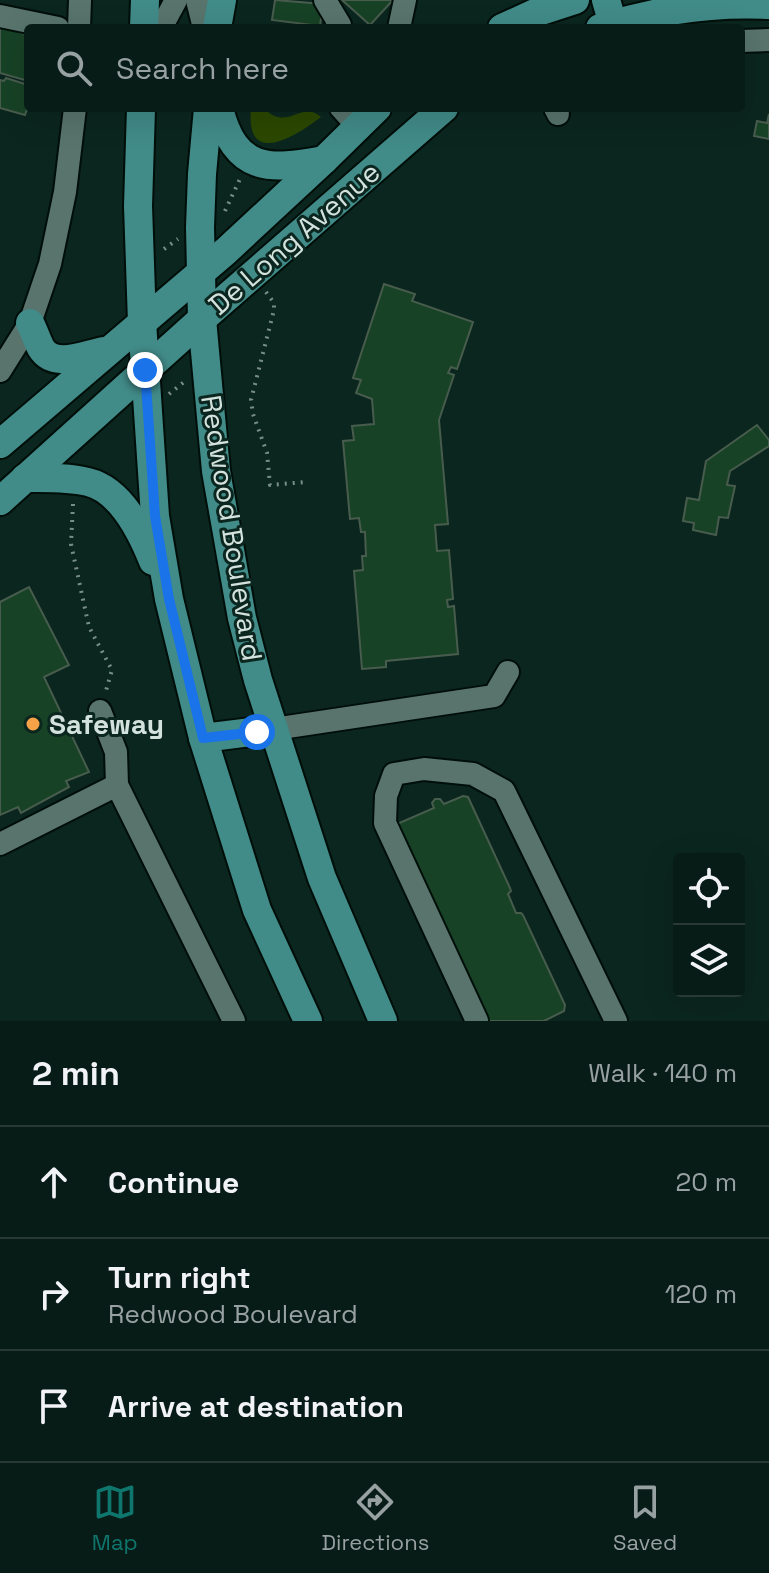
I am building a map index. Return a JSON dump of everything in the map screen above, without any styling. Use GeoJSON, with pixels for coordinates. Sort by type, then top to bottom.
{"type":"FeatureCollection","features":[{"type":"Feature","properties":{"kind":"main road"},"geometry":{"type":"LineString","coordinates":[[144,24],[145,0]]}},
{"type":"Feature","properties":{"kind":"main road"},"geometry":{"type":"LineString","coordinates":[[218,24],[222,0]]}},
{"type":"Feature","properties":{"kind":"main road"},"geometry":{"type":"LineString","coordinates":[[510,24],[542,7],[575,0]]}},
{"type":"Feature","properties":{"kind":"main road"},"geometry":{"type":"LineString","coordinates":[[608,20],[704,6],[769,5]]}},
{"type":"Feature","properties":{"kind":"main road"},"geometry":{"type":"LineString","coordinates":[[141,112],[138,206],[142,322],[155,516],[169,599],[203,738],[257,910],[308,1021]]}},
{"type":"Feature","properties":{"kind":"main road","name":"Redwood Boulevard"},"geometry":{"type":"LineString","coordinates":[[208,112],[202,187],[202,319],[216,471],[242,618],[258,680],[322,878],[383,1021]]}},
{"type":"Feature","properties":{"kind":"main road"},"geometry":{"type":"LineString","coordinates":[[220,112],[233,142],[250,160],[266,166],[291,166],[324,160]]}},
{"type":"Feature","properties":{"kind":"main road","name":"De Long Avenue"},"geometry":{"type":"LineString","coordinates":[[0,501],[439,112]]}},
{"type":"Feature","properties":{"kind":"main road","name":"De Long Avenue"},"geometry":{"type":"LineString","coordinates":[[0,444],[201,272],[324,160],[359,114]]}},
{"type":"Feature","properties":{"kind":"main road"},"geometry":{"type":"LineString","coordinates":[[30,323],[42,348],[54,359],[62,360],[109,349]]}},
{"type":"Feature","properties":{"kind":"main road"},"geometry":{"type":"LineString","coordinates":[[25,478],[86,481],[112,493],[148,546],[169,599]]}},
{"type":"Feature","properties":{"kind":"main road"},"geometry":{"type":"LineString","coordinates":[[203,738],[274,729]]}},
{"type":"Feature","properties":{"kind":"street"},"geometry":{"type":"LineString","coordinates":[[79,24],[80,0]]}},
{"type":"Feature","properties":{"kind":"street"},"geometry":{"type":"LineString","coordinates":[[163,24],[176,0]]}},
{"type":"Feature","properties":{"kind":"street"},"geometry":{"type":"LineString","coordinates":[[197,0],[203,24]]}},
{"type":"Feature","properties":{"kind":"street"},"geometry":{"type":"LineString","coordinates":[[325,0],[337,24]]}},
{"type":"Feature","properties":{"kind":"street"},"geometry":{"type":"LineString","coordinates":[[400,24],[405,0]]}},
{"type":"Feature","properties":{"kind":"street"},"geometry":{"type":"LineString","coordinates":[[0,16],[39,24]]}},
{"type":"Feature","properties":{"kind":"street"},"geometry":{"type":"LineString","coordinates":[[745,41],[769,40]]}},
{"type":"Feature","properties":{"kind":"street"},"geometry":{"type":"LineString","coordinates":[[0,371],[30,323],[50,264],[65,192],[75,112]]}},
{"type":"Feature","properties":{"kind":"street"},"geometry":{"type":"LineString","coordinates":[[274,729],[494,696],[508,672]]}},
{"type":"Feature","properties":{"kind":"street"},"geometry":{"type":"LineString","coordinates":[[100,711],[116,752],[117,785],[234,1021]]}},
{"type":"Feature","properties":{"kind":"street"},"geometry":{"type":"LineString","coordinates":[[477,1021],[385,823],[386,796],[394,774],[424,769],[473,774],[504,791],[616,1021]]}},
{"type":"Feature","properties":{"kind":"street"},"geometry":{"type":"LineString","coordinates":[[0,844],[117,785]]}},
{"type":"Feature","properties":{"kind":"path"},"geometry":{"type":"LineString","coordinates":[[223,216],[245,170]]}},
{"type":"Feature","properties":{"kind":"path"},"geometry":{"type":"LineString","coordinates":[[164,249],[184,235]]}},
{"type":"Feature","properties":{"kind":"path"},"geometry":{"type":"LineString","coordinates":[[263,290],[274,303],[274,310],[251,400],[253,414],[265,445],[270,485],[306,482]]}},
{"type":"Feature","properties":{"kind":"path"},"geometry":{"type":"LineString","coordinates":[[164,397],[184,382]]}},
{"type":"Feature","properties":{"kind":"path"},"geometry":{"type":"LineString","coordinates":[[74,495],[71,544],[89,627],[112,670],[100,711]]}},
{"type":"Feature","properties":{"kind":"green space"},"geometry":{"type":"Polygon","coordinates":[[[251,112],[269,112],[287,117],[314,112],[321,117],[286,139],[274,142],[256,138],[251,126],[251,112]]]}},
{"type":"Feature","properties":{"kind":"building"},"geometry":{"type":"Polygon","coordinates":[[[275,0],[323,4],[320,24],[272,20],[275,0]]]}},
{"type":"Feature","properties":{"kind":"building"},"geometry":{"type":"Polygon","coordinates":[[[342,0],[393,0],[369,24],[342,0]]]}},
{"type":"Feature","properties":{"kind":"building"},"geometry":{"type":"Polygon","coordinates":[[[0,26],[24,34],[24,80],[0,73],[0,26]]]}},
{"type":"Feature","properties":{"kind":"building"},"geometry":{"type":"Polygon","coordinates":[[[6,78],[24,84],[25,115],[0,108],[0,80],[6,78]]]}},
{"type":"Feature","properties":{"kind":"building"},"geometry":{"type":"Polygon","coordinates":[[[769,114],[769,139],[754,136],[757,121],[767,123],[769,114]]]}},
{"type":"Feature","properties":{"kind":"building"},"geometry":{"type":"Polygon","coordinates":[[[384,284],[415,294],[412,301],[473,322],[457,369],[451,367],[448,373],[454,375],[439,420],[448,524],[435,525],[437,551],[449,550],[453,599],[447,600],[448,607],[454,606],[458,654],[386,661],[386,667],[362,669],[354,571],[363,570],[365,532],[361,532],[359,518],[350,519],[343,441],[354,440],[352,426],[374,424],[372,399],[356,393],[361,380],[353,378],[384,284]]]}},
{"type":"Feature","properties":{"kind":"building"},"geometry":{"type":"Polygon","coordinates":[[[757,425],[769,440],[769,446],[730,471],[727,485],[735,486],[728,518],[719,517],[716,535],[693,530],[694,523],[683,521],[687,498],[699,500],[706,461],[757,425]]]}},
{"type":"Feature","properties":{"kind":"building","name":"Safeway"},"geometry":{"type":"Polygon","coordinates":[[[29,587],[69,665],[44,677],[89,772],[66,781],[69,787],[21,813],[18,807],[0,815],[0,602],[29,587]]]}},
{"type":"Feature","properties":{"kind":"building"},"geometry":{"type":"Polygon","coordinates":[[[468,797],[510,888],[508,894],[516,913],[523,915],[565,1005],[564,1011],[544,1021],[482,1021],[397,824],[434,808],[432,803],[435,799],[440,799],[444,804],[468,797]]]}},
{"type":"Feature","properties":{"kind":"place","name":"Safeway"},"geometry":{"type":"Point","coordinates":[33,724]}},
{"type":"Feature","properties":{"kind":"route"},"geometry":{"type":"LineString","coordinates":[[145,370],[155,516],[169,599],[203,738],[257,732]]}}]}
